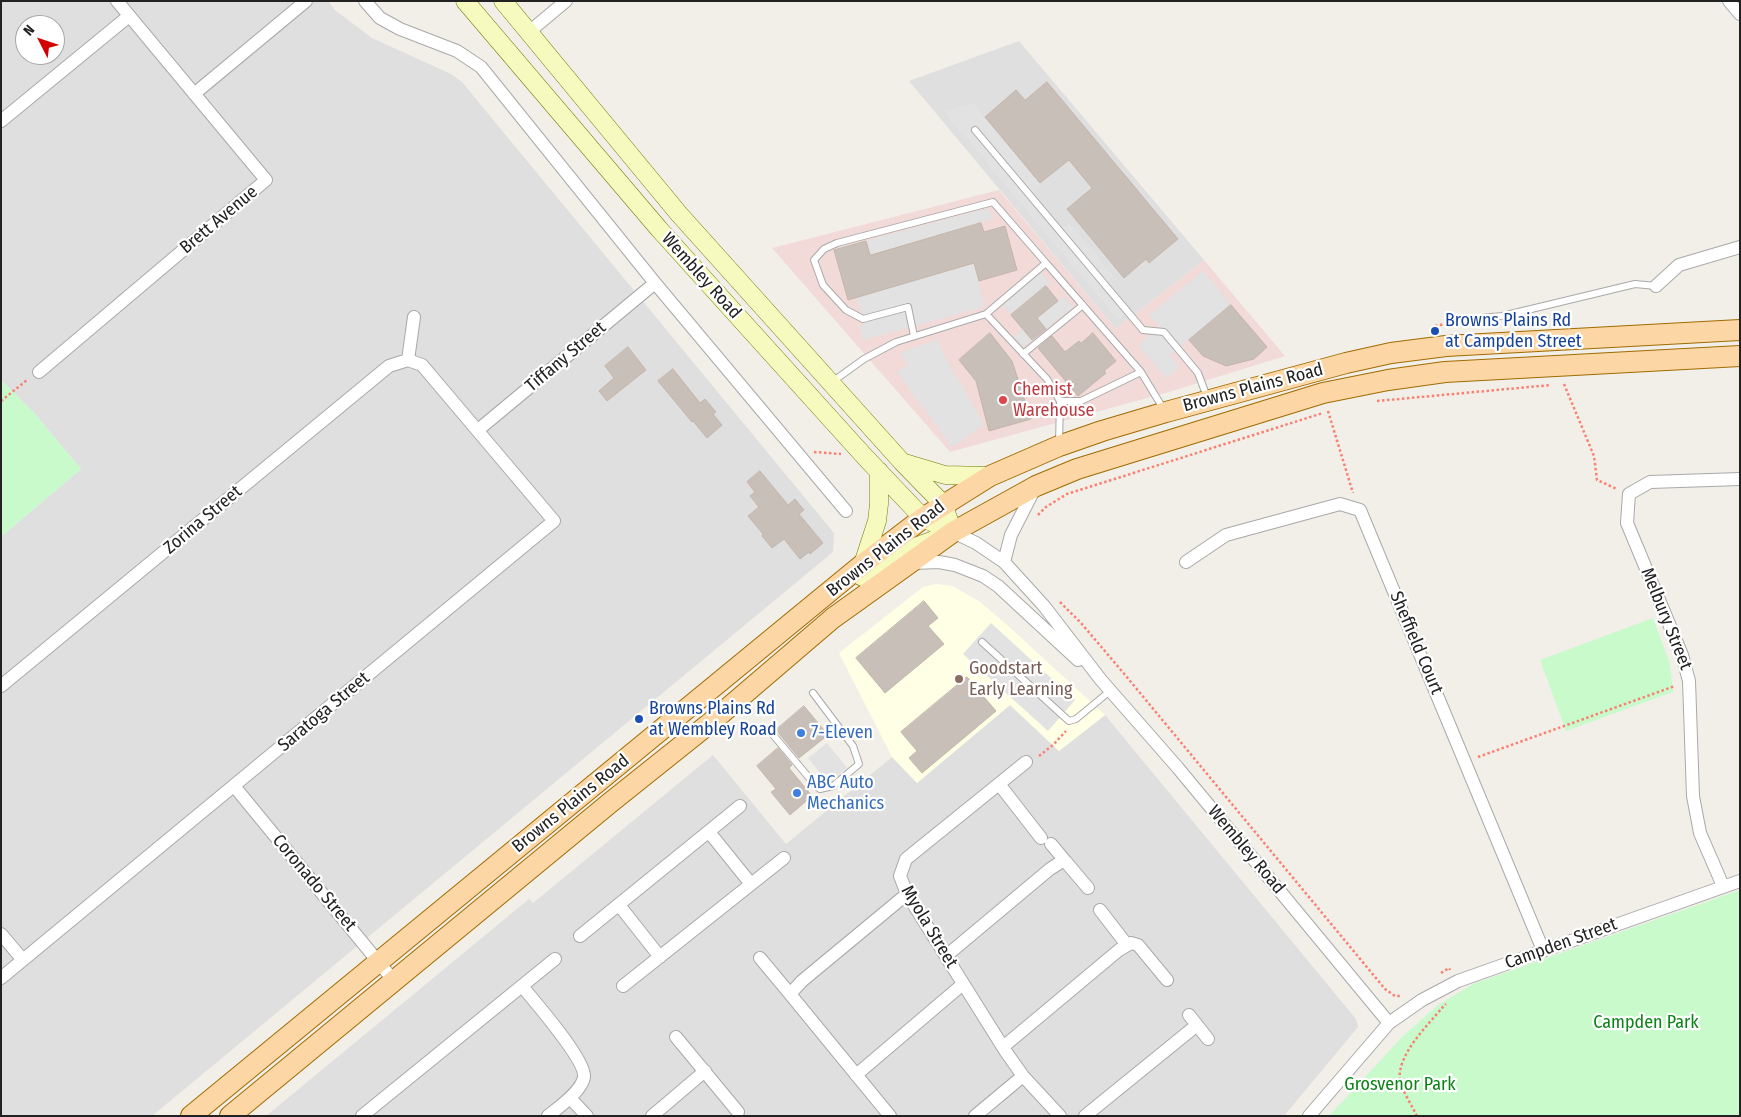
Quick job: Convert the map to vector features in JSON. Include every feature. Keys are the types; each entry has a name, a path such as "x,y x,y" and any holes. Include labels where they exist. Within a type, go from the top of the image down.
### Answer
{"main road":[{"name":"Wembley Road","path":"465,1 659,229 865,457 923,518 953,532"},
{"name":"Wembley Road","path":"503,1 679,214 902,462 943,504 953,532"},
{"name":"Browns Plains Road","path":"191,1116 863,564 943,504 990,476 1059,446 1102,431 1346,363 1390,353 1446,346 1740,330"},
{"name":"Browns Plains Road","path":"230,1116 611,802 715,719 833,618 953,532 1036,486 1077,469 1313,396 1388,380 1445,372 1740,356"},
{"path":"902,462 945,475 990,476"},
{"path":"863,564 877,521 879,471"},
{"path":"818,602 841,593 877,565 894,555 953,532"}],"street":[{"name":"Brett Avenue","path":"40,372 266,180 117,1"},
{"path":"194,94 306,1"},
{"path":"365,1 380,18 400,29 457,51 481,67 655,283 846,511"},
{"path":"529,32 566,1"},
{"path":"1729,1 1740,14"},
{"path":"1,120 129,16"},
{"path":"1656,286 1679,265 1740,247"},
{"name":"Tiffany Street","path":"478,430 655,283"},
{"path":"414,317 408,360 422,365 478,430"},
{"name":"Zorina Street","path":"1,686 389,366 408,360"},
{"name":"Saratoga Street","path":"1,978 554,521 478,430"},
{"path":"1628,494 1650,482 1740,478"},
{"path":"1004,562 1011,535 1036,486"},
{"name":"Melbury Street","path":"1628,494 1627,523 1682,655 1689,681 1693,796 1700,833 1723,886"},
{"path":"1186,562 1226,535 1340,504 1360,510"},
{"name":"Sheffield Court","path":"1360,510 1543,950"},
{"name":"Wembley Road","path":"953,532 976,543 1004,562 1044,606 1110,691 1178,768 1389,1023"},
{"name":"Wembley Road","path":"910,563 939,562 952,564 967,568 982,576 998,586 1038,625 1101,680"},
{"name":"Myola Street","path":"1026,762 906,859 900,876 907,894 1003,1047 1023,1076 1060,1116"},
{"path":"999,784 1088,888"},
{"name":"Coronado Street","path":"234,786 394,981"},
{"path":"580,936 740,806"},
{"path":"708,832 751,884"},
{"path":"623,986 784,858"},
{"path":"946,956 1050,869 1061,862 1066,862"},
{"name":"Campden Street","path":"1309,1116 1389,1023 1422,1000 1458,981 1740,880"},
{"path":"790,994 802,981 907,894"},
{"path":"619,905 660,957"},
{"path":"1100,910 1127,945"},
{"path":"1,934 23,960"},
{"path":"1003,1047 1119,950 1131,943 1138,945 1168,980"},
{"path":"364,1115 555,958"},
{"path":"760,958 890,1116"},
{"path":"856,1075 963,984"},
{"path":"522,986 583,1066 584,1078 570,1098 548,1116"},
{"path":"1086,1116 1193,1020 1208,1039"},
{"path":"676,1037 738,1112"},
{"path":"652,1116 704,1071"},
{"path":"975,1116 1023,1076"},
{"path":"570,1098 587,1116"}],"lane":[{"path":"975,130 1143,330 1164,332 1198,373 1208,401"},
{"path":"914,336 908,307 863,319 846,310 823,284 814,260 824,249 837,243 992,202 1141,372 1166,412"},
{"path":"831,382 883,348 914,336 986,314 1046,263"},
{"path":"1471,319 1502,316 1635,284 1656,286"},
{"path":"1023,354 1083,305"},
{"path":"986,314 1047,379 1060,401 1059,446"},
{"path":"1060,401 1081,400 1141,372"},
{"path":"982,642 1069,721 1076,719 1110,691"},
{"path":"769,730 816,786 820,789 833,786 859,764 853,746 813,693"}],"path":[{"path":"1435,326 1471,319"},
{"path":"1,401 40,372"},
{"path":"1374,402 1564,384 1594,456 1597,480 1628,494"},
{"path":"1034,519 1046,507 1068,494 1328,411 1350,484 1360,510"},
{"path":"794,450 865,457"},
{"path":"1056,598 1081,623 1126,676 1386,990 1395,996 1407,994"},
{"path":"1465,762 1689,681"},
{"path":"1026,762 1035,759 1053,745 1076,719"},
{"path":"1441,973 1449,968 1458,981"},
{"path":"1417,1116 1400,1081 1402,1061 1411,1047 1448,1003"}],"shaded area":[{"path":"1,1 328,1 335,10 372,38 451,74 462,82 834,533 833,552 152,1116 1,1116 1,533 3,535 81,469 34,413 1,380"},
{"path":"1019,41 1204,260 1116,329 909,81"},
{"path":"973,103 1042,186 1027,199 1056,234 1069,223 1114,276 1101,288 1124,315 1118,320 944,112"},
{"path":"999,190 1116,329 1204,260 1285,356 1169,392 950,452 772,248"},
{"path":"988,208 993,218 981,223 870,255 866,241"},
{"path":"974,263 984,307 863,340 859,327 866,324 856,297"},
{"path":"1203,271 1231,305 1170,355 1179,367 1167,378 1138,345 1160,327 1149,315"},
{"path":"1041,272 1050,283 1011,315 1002,305"},
{"path":"1064,297 1073,307 1023,347 1014,336"},
{"path":"938,339 942,352 984,425 952,447 897,372 908,365 900,353"},
{"name":"Goodstart Early Learning","path":"936,584 952,586 979,601 1105,715 1059,751 1010,705 917,783 892,757 839,653 923,587"},
{"path":"991,623 1075,700 1048,731 963,654"},
{"path":"1010,705 1059,751 1105,715 1356,1019 1358,1027 1284,1116 266,1116 529,899 533,903 713,755 786,844 892,757 917,783"},
{"path":"827,743 847,768 828,783 808,758"}],"green space":[{"path":"1,380 34,413 81,469 3,535 1,533"},
{"path":"1653,618 1670,664 1673,692 1566,731 1540,660"},
{"name":"Campden Park","path":"1740,890 1740,1116 1329,1116 1402,1037 1438,1005 1473,984"}],"building":[{"path":"1047,82 1178,239 1149,263 1146,259 1124,278 1067,209 1092,188 1069,160 1040,183 985,117 1016,90 1025,100"},
{"path":"981,223 984,232 1005,226 1017,270 979,281 974,263 848,300 834,250 866,241 870,255"},
{"path":"1046,286 1058,301 1037,318 1046,329 1032,340 1011,315"},
{"path":"1231,305 1267,347 1254,359 1226,366 1203,356 1189,340"},
{"name":"Chemist Warehouse","path":"990,333 1012,361 1031,419 989,431 976,381 959,360"},
{"path":"1093,333 1116,361 1104,371 1106,373 1078,396 1038,348 1052,336 1065,352 1079,341 1081,343"},
{"path":"628,347 646,370 607,401 599,391 614,378 605,366"},
{"path":"673,369 700,403 705,399 716,412 713,414 722,425 707,438 658,381"},
{"path":"760,471 788,505 795,499 804,510 799,514 823,543 810,554 809,552 800,559 784,539 772,548 748,516 759,507 750,496 755,492 747,482"},
{"path":"924,601 938,618 928,626 944,644 885,693 856,658"},
{"path":"967,677 996,711 922,773 909,758 917,751 901,732"},
{"name":"7-Eleven","path":"804,706 828,735 799,758 776,730"},
{"path":"778,748 792,765 789,768 812,796 790,815 771,792 776,789 757,766"}],"place":[{"name":"Browns Plains Rd at Campden Street","path":"1435,331"},
{"name":"Chemist Warehouse","path":"1003,400"},
{"name":"Goodstart Early Learning","path":"959,679"},
{"name":"Browns Plains Rd at Wembley Road","path":"639,719"},
{"name":"7-Eleven","path":"801,733"},
{"name":"ABC Auto Mechanics","path":"797,793"}],"park label":[{"name":"Grosvenor Park","path":"1400,1085"}]}
